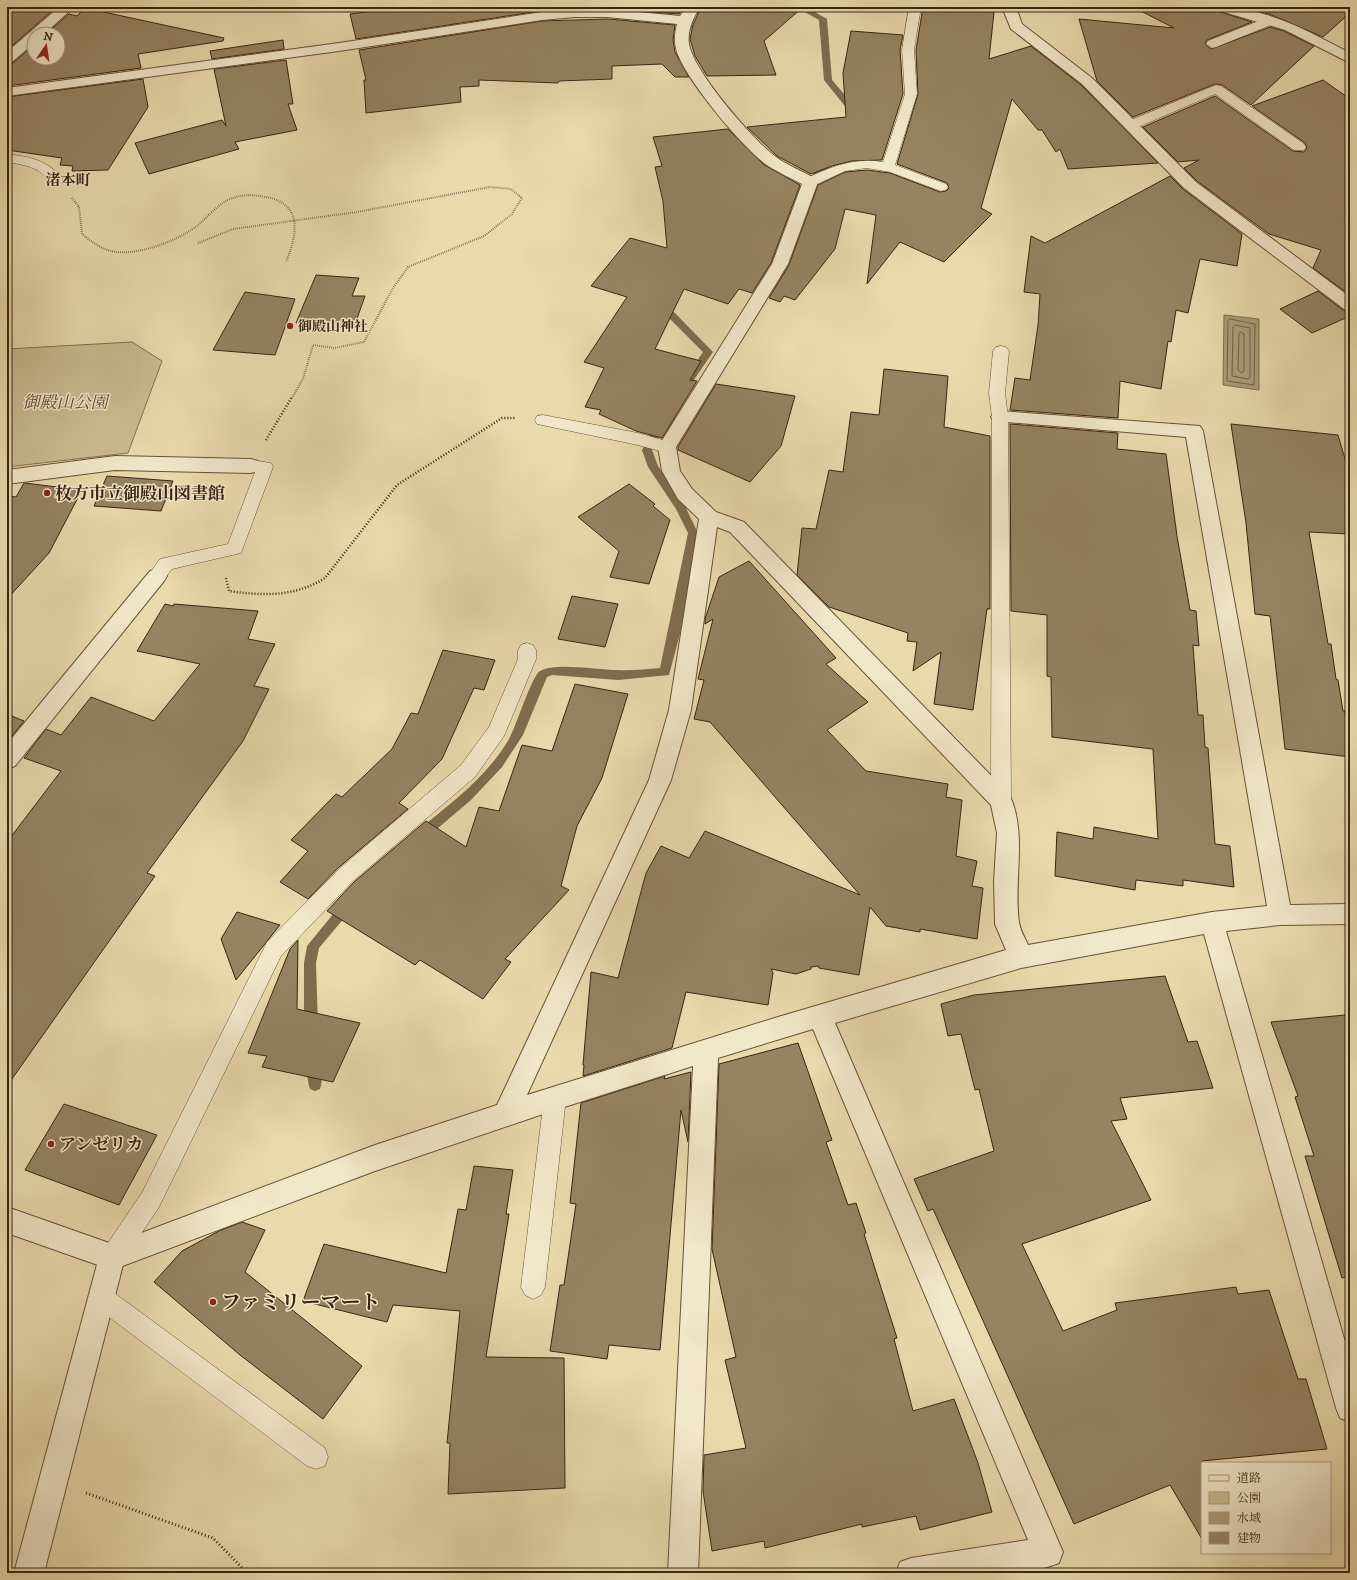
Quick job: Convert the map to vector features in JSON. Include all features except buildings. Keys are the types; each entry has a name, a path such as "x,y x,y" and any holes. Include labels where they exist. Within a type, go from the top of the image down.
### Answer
{"street":[{"path":"45,26 67,7"},
{"path":"693,7 684,22 682,46 695,71 733,123 770,160 810,182 780,264 667,447 671,471 685,494 709,518 738,527 834,629 1001,801 1008,833 1005,881 1007,924 1020,957"},
{"path":"1009,7 1016,26 1087,81 1190,184 1350,305"},
{"path":"1222,7 1290,27 1350,59"},
{"path":"7,92 331,48 549,15 607,13 684,22"},
{"path":"7,59 26,43"},
{"path":"1000,417 1194,431 1280,915"},
{"path":"7,477 115,463 251,466"},
{"path":"505,1115 660,780 680,710 709,518"},
{"path":"7,760 157,576"},
{"path":"7,1220 112,1257 375,1158 555,1098 820,1016 1020,957 1212,922 1280,915 1350,914"},
{"path":"1212,922 1350,1408"},
{"path":"820,1016 1048,1552 911,1573"},
{"path":"683,1573 706,1051"},
{"path":"29,1573 112,1257"}],"lane":[{"path":"888,166 910,94 908,50 915,7"},
{"path":"1212,44 1269,21"},
{"path":"1131,125 1216,89 1299,147"},
{"path":"7,158 39,164 52,172 56,180"},
{"path":"810,182 842,168 854,166 888,166 941,188"},
{"path":"1001,351 997,392 1000,417 1001,801"},
{"path":"542,420 638,439 667,447"},
{"path":"157,576 166,564 235,549 265,466 251,466"},
{"path":"112,1257 151,1199 274,949 346,875 468,771 496,732 528,659 527,650"},
{"path":"533,1287 555,1098"},
{"path":"101,1297 316,1457"}],"path":[{"path":"56,180 79,207 82,234 102,249 122,252 149,249 195,228 230,198 242,195 271,197 283,203 290,210 295,219 290,250 286,262"},
{"path":"198,244 233,229 295,219 357,212 490,187 511,189 522,198 512,214 484,236 408,267 393,288 364,342 334,348 312,345 303,379 251,466"},
{"path":"229,591 253,594 289,594 314,586 325,578 397,485 502,418 542,420"},
{"path":"52,1481 214,1538 247,1573"}],"green space":[{"name":"御殿山公園","path":"132,342 162,361 128,453 7,467 7,349"}],"water":[{"path":"1224,315 1259,319 1259,390 1223,385"}],"waterway":[{"path":"800,7 823,19 827,53 828,80 847,103 857,110"},
{"path":"816,175 834,159"},
{"path":"666,303 666,310 708,352 686,385"},
{"path":"421,835 478,786 498,764 517,735 539,679 543,674 552,671 618,675 665,672 674,634 693,533 680,507 653,467 647,450 661,422"},
{"path":"311,1027 310,963 313,946 347,906"},
{"path":"314,1063 315,1084"}],"place":[{"name":"御殿山神社","path":"290,326"},
{"name":"枚方市立御殿山図書館","path":"47,493"},
{"name":"アンゼリカ","path":"51,1144"},
{"name":"ファミリーマート","path":"213,1302"}],"district":[{"name":"渚本町","path":"68,180"}]}
